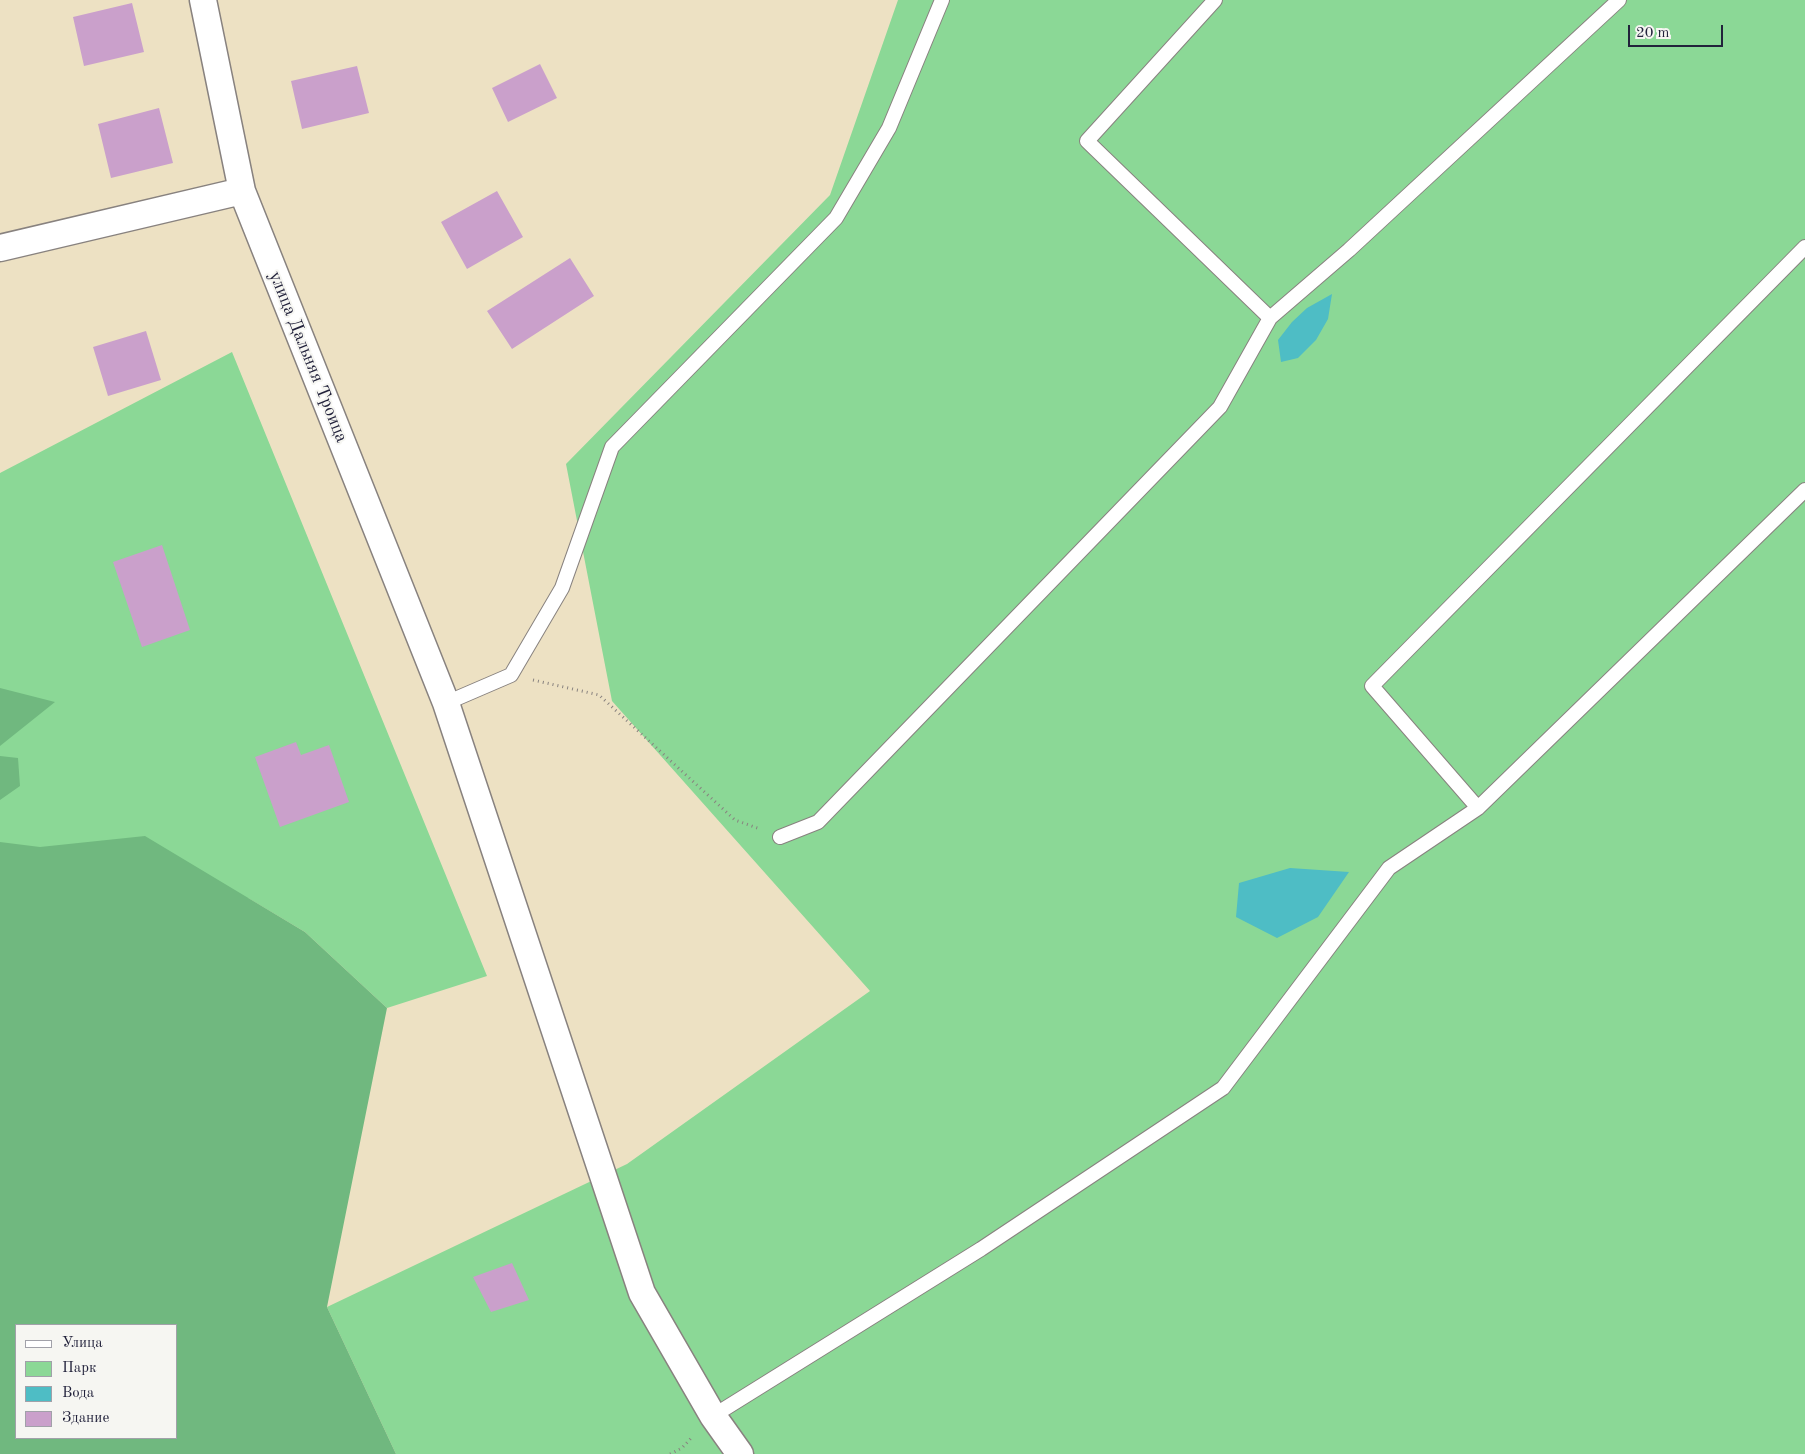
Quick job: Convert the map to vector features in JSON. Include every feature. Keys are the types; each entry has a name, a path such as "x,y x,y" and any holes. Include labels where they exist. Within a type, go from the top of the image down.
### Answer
{"street":[{"name":"улица Дальняя Троица","path":"203,0 242,191 446,703 642,1293 713,1416 740,1454"},
{"path":"0,248 242,191"}],"lane":[{"path":"446,703 511,675 562,588 612,447 836,218 889,128 942,0"},
{"path":"1214,0 1087,141 1270,318"},
{"path":"780,837 818,822 1220,407 1270,318 1349,250 1619,0"},
{"path":"1478,808 1372,686 1805,248"},
{"path":"713,1416 980,1249 1223,1088 1389,868 1478,808 1805,490"}],"path":[{"path":"511,675 599,694 736,820 780,837"}],"green space":[{"path":"898,0 1805,0 1805,1454 396,1454 327,1307 627,1164 870,991 612,701 566,464 830,195"},
{"path":"232,352 487,976 387,1008 305,932 248,898 0,921 0,473"},
{"path":"0,688 55,702 0,746"},
{"path":"0,756 18,758 20,786 0,800"},
{"path":"145,836 305,932 387,1008 327,1307 396,1454 0,1454 0,842 40,847"}],"water":[{"path":"1332,294 1328,319 1316,340 1298,358 1281,362 1278,340 1292,322 1307,308"},
{"path":"1290,868 1349,872 1318,917 1277,938 1236,917 1239,883"}],"building":[{"path":"132,3 144,52 84,66 73,17"},
{"path":"540,64 557,98 508,122 492,88"},
{"path":"357,66 369,113 302,129 291,81"},
{"path":"159,108 173,163 111,178 98,124"},
{"path":"497,191 523,237 467,269 441,222"},
{"path":"570,258 594,296 512,349 487,311"},
{"path":"146,331 161,380 108,396 93,347"},
{"path":"162,545 190,630 142,647 113,562"},
{"path":"296,742 301,755 329,745 349,802 280,827 255,757"},
{"path":"512,1263 529,1300 491,1312 473,1277"}]}
